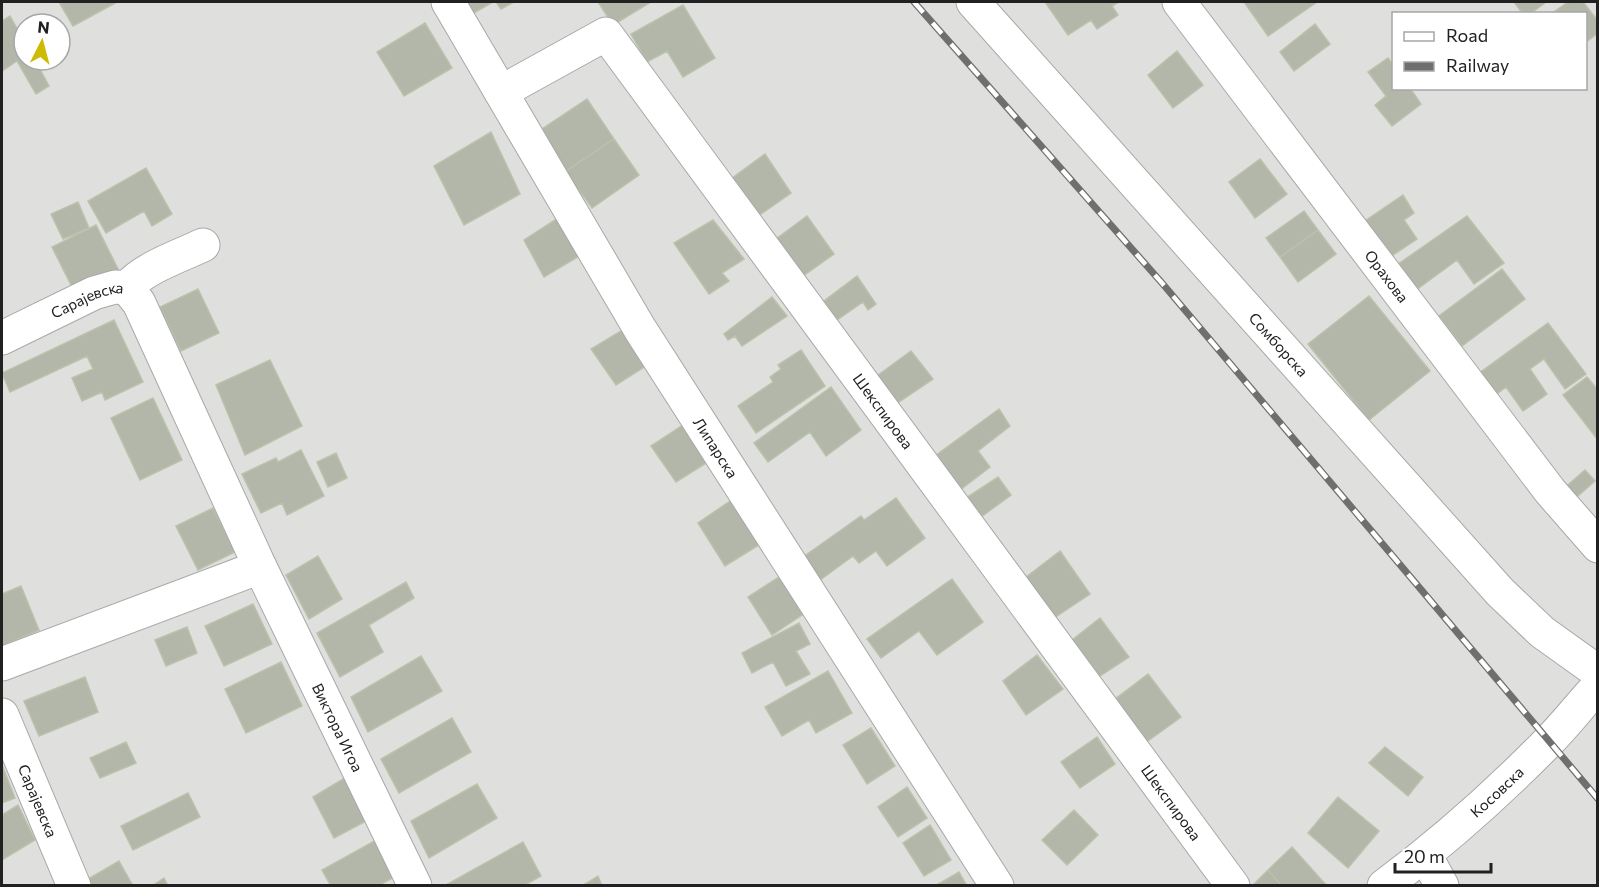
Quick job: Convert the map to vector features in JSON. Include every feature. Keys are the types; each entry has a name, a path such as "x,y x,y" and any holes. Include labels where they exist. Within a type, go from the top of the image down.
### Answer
{"street":[{"name":"Липарска","path":"448,2 640,329 997,885"},
{"name":"Сомборска","path":"973,2 1500,592 1542,632 1598,672"},
{"name":"Орахова","path":"1179,2 1550,491 1598,546"},
{"name":"Шекспирова","path":"501,93 606,34 1233,885"},
{"name":"Сарајевска","path":"2,338 94,293 115,286 127,288 143,274 203,245"},
{"name":"Виктора Игоа","path":"127,288 139,303 260,567 416,885"},
{"path":"2,664 260,567"},
{"name":"Косовска","path":"1383,885 1425,855 1550,740 1598,686"},
{"name":"Сарајевска","path":"2,715 74,885"},
{"path":"1425,855 1442,885"}],"shaded area":[{"path":"2,2 1597,2 1597,885 2,885"}],"building":[{"path":"59,2 117,2 73,26 72,12 65,12"},
{"path":"464,2 493,2 472,14"},
{"path":"496,2 514,2 501,9"},
{"path":"598,2 651,2 613,25"},
{"path":"1045,2 1119,2 1112,6 1118,15 1097,29 1091,20 1068,35"},
{"path":"1244,2 1317,2 1268,36"},
{"path":"1514,2 1546,2 1533,12 1522,12"},
{"path":"1568,2 1583,2 1598,21 1598,33 1587,41 1587,12 1554,12"},
{"path":"683,5 715,58 683,77 667,51 647,62 631,34"},
{"path":"10,16 12,20 12,64 2,71 2,21"},
{"path":"425,23 452,68 404,96 377,52"},
{"path":"1315,24 1330,44 1294,71 1280,52"},
{"path":"1177,51 1203,85 1173,108 1148,75"},
{"path":"1388,58 1392,63 1392,90 1411,90 1421,104 1392,126 1375,105 1386,96 1368,72"},
{"path":"23,72 41,72 49,86 36,94"},
{"path":"587,99 614,139 566,171 539,131"},
{"path":"491,132 520,194 464,225 434,166"},
{"path":"614,139 639,175 592,208 579,190 570,196 566,171"},
{"path":"765,154 791,193 758,216 731,179"},
{"path":"1260,159 1287,194 1255,218 1229,182"},
{"path":"146,168 172,214 152,226 144,211 106,233 88,201"},
{"path":"1403,195 1414,213 1404,220 1417,239 1387,259 1362,223"},
{"path":"78,202 89,228 63,239 51,214"},
{"path":"1304,211 1318,230 1280,257 1266,238"},
{"path":"807,216 834,254 803,276 776,239"},
{"path":"1467,216 1504,263 1474,284 1457,260 1412,293 1394,267"},
{"path":"558,218 581,255 544,277 524,240"},
{"path":"713,220 744,259 722,273 729,281 709,294 674,243"},
{"path":"96,225 119,271 75,293 52,247"},
{"path":"1318,230 1336,254 1298,282 1280,257"},
{"path":"1502,269 1525,299 1462,346 1439,316"},
{"path":"857,276 876,304 868,310 863,302 834,322 820,304"},
{"path":"198,289 219,333 181,351 160,307"},
{"path":"1369,296 1430,371 1369,420 1308,344"},
{"path":"772,297 787,316 742,346 735,336 728,340 724,334"},
{"path":"114,320 143,382 105,400 102,392 82,401 72,378 93,369 87,356 10,392 2,373"},
{"path":"1548,323 1586,374 1565,389 1544,359 1530,369 1547,394 1523,411 1506,387 1494,396 1478,374"},
{"path":"626,328 649,364 616,385 591,349"},
{"path":"801,350 825,386 756,433 738,406 773,382 770,377 781,369 778,365"},
{"path":"911,351 933,379 896,404 877,376"},
{"path":"270,360 302,426 245,455 216,385"},
{"path":"1587,377 1598,390 1598,440 1563,395"},
{"path":"831,387 861,430 826,456 810,432 768,462 754,443"},
{"path":"153,398 182,460 140,480 111,418"},
{"path":"999,409 1010,426 978,451 990,467 960,490 935,456"},
{"path":"686,423 711,460 676,482 651,446"},
{"path":"301,450 324,496 287,515 282,503 261,513 242,474 276,458 278,462"},
{"path":"336,453 347,478 328,487 317,462"},
{"path":"1585,470 1595,481 1571,502 1561,491"},
{"path":"998,477 1011,495 981,517 966,498"},
{"path":"896,498 925,538 887,566 876,551 859,563 853,556 816,583 799,560 861,516 864,520"},
{"path":"733,499 762,543 725,566 698,523"},
{"path":"213,508 235,552 198,570 176,526"},
{"path":"1060,551 1090,594 1054,618 1025,578"},
{"path":"318,556 342,599 309,619 286,575"},
{"path":"782,575 805,613 772,635 748,597"},
{"path":"952,579 983,622 937,655 919,631 881,658 867,639"},
{"path":"406,582 414,598 369,625 383,652 340,677 317,633"},
{"path":"21,586 39,630 2,646 2,594"},
{"path":"253,604 272,644 224,666 205,626"},
{"path":"1100,618 1129,657 1097,678 1071,641"},
{"path":"799,623 810,644 796,651 810,674 786,686 773,662 752,673 742,653"},
{"path":"187,627 197,653 166,666 155,640"},
{"path":"1037,655 1063,689 1026,715 1003,681"},
{"path":"421,656 442,691 368,732 351,697"},
{"path":"281,662 302,706 246,733 225,689"},
{"path":"828,671 852,713 816,733 809,720 782,736 765,707"},
{"path":"1148,674 1181,717 1145,743 1114,700"},
{"path":"85,677 98,712 39,736 24,701"},
{"path":"452,718 471,752 399,793 381,759"},
{"path":"871,728 895,766 867,784 843,745"},
{"path":"1097,737 1115,764 1080,788 1061,762"},
{"path":"126,742 136,763 100,778 90,758"},
{"path":"1385,747 1423,777 1408,796 1369,763"},
{"path":"2,765 15,798 2,803"},
{"path":"348,776 370,819 334,838 313,797"},
{"path":"477,784 497,818 429,858 411,821"},
{"path":"907,787 927,818 898,837 878,807"},
{"path":"188,793 200,817 133,850 121,826"},
{"path":"1338,797 1379,831 1348,868 1308,833"},
{"path":"18,805 35,840 2,860 2,815"},
{"path":"1074,810 1098,835 1067,865 1042,840"},
{"path":"930,825 951,860 924,876 903,843"},
{"path":"378,839 396,876 378,886 331,886 322,870"},
{"path":"523,842 541,876 523,886 444,886"},
{"path":"1292,847 1327,886 1282,886 1268,870"},
{"path":"119,861 133,886 92,886 88,879"},
{"path":"1268,870 1282,886 1252,886"},
{"path":"959,872 967,886 935,886"},
{"path":"598,876 602,886 582,886"},
{"path":"164,878 168,886 152,886"}],"railway":[{"path":"914,2 1162,283 1598,799"}]}
